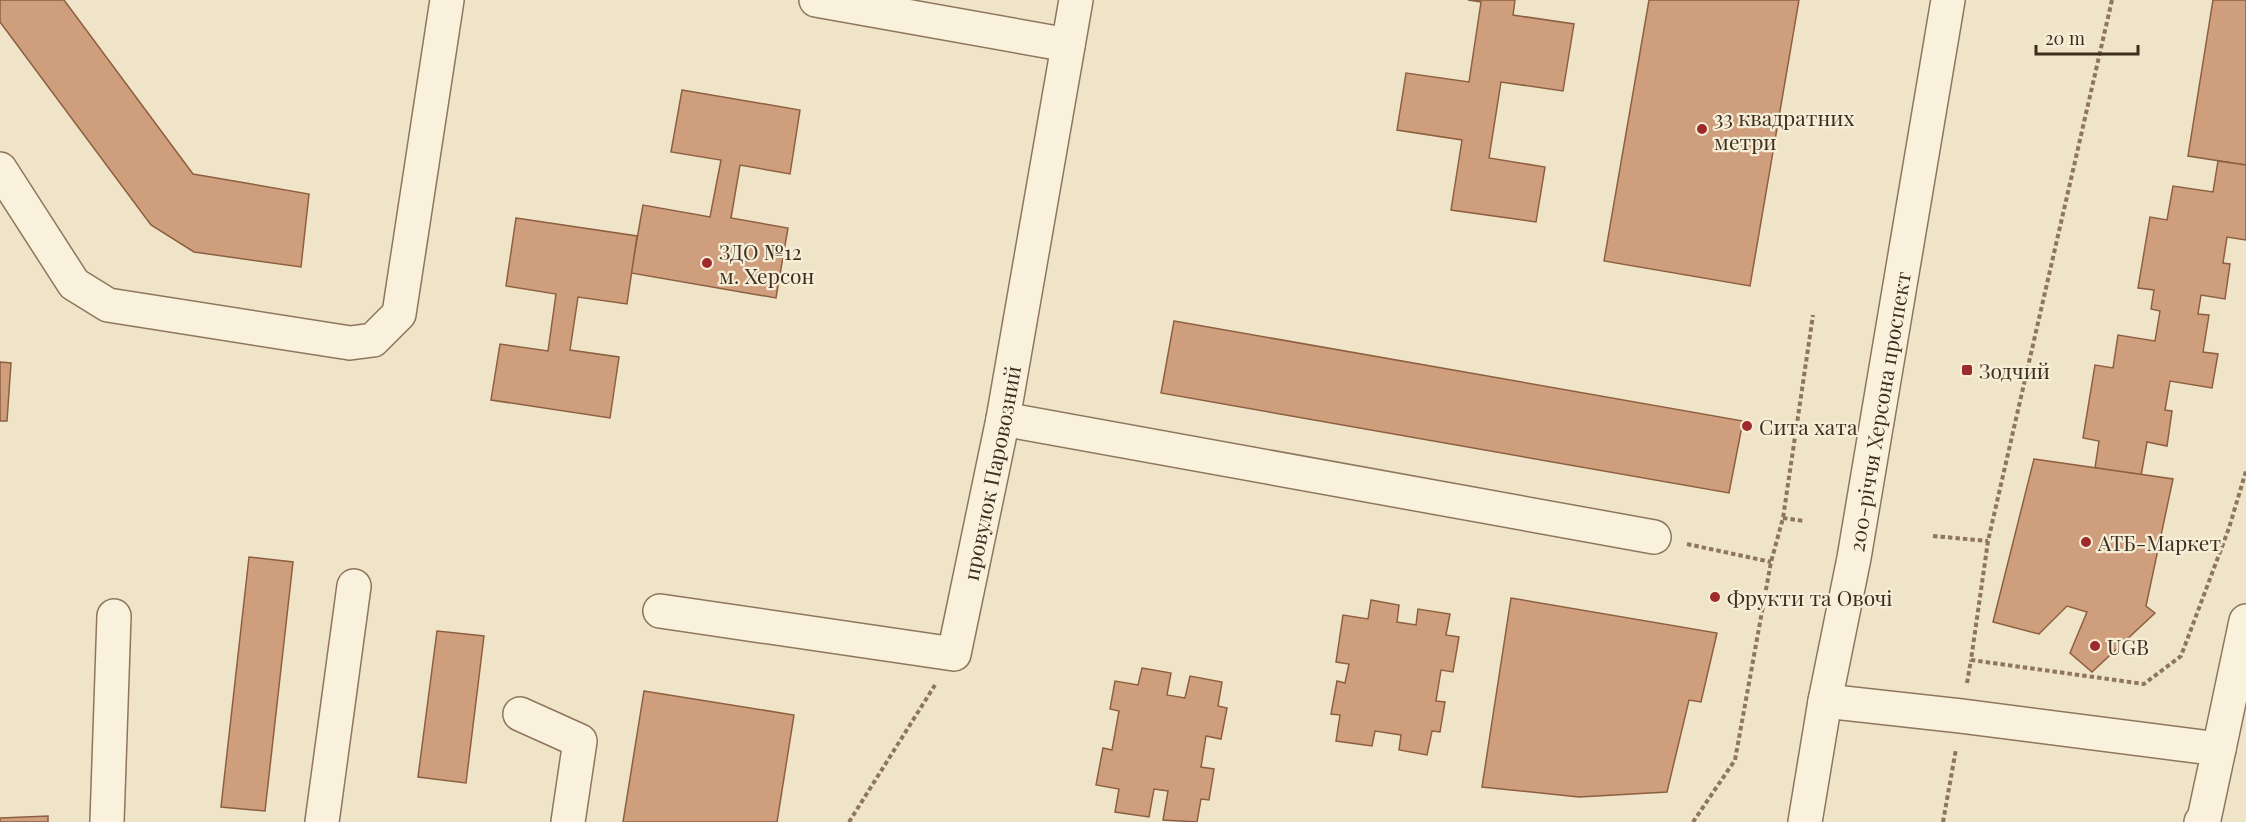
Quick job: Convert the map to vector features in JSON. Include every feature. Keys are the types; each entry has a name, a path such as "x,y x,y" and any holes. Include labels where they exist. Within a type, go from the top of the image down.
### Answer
{"street":[{"path":"0,169 74,284 108,305 350,343 373,340 399,314 447,0"},
{"path":"816,0 1068,45"},
{"name":"провулок Паровозний","path":"954,654 1004,419 1077,0"},
{"name":"200-річчя Херсона проспект","path":"1805,822 1854,558 1948,0"},
{"path":"1004,419 1654,537"},
{"path":"322,822 354,586"},
{"path":"660,610 954,654"},
{"path":"107,822 114,616"},
{"path":"2201,822 2205,819 2246,621"},
{"path":"1826,701 2219,749"},
{"path":"520,714 580,741 568,822"}],"path":[{"path":"2112,0 1988,541 1971,660 2144,684 2181,657 2229,528 2246,471"},
{"path":"1693,822 1735,760 1771,562 1783,518 1813,315"},
{"path":"1783,518 1804,521"},
{"path":"1933,536 1988,541"},
{"path":"1654,537 1771,562"},
{"path":"849,822 954,654"}],"building":[{"path":"0,0 64,0 193,174 309,194 301,267 194,252 151,225 0,22"},
{"path":"1468,0 1515,0 1513,15 1574,24 1563,91 1501,82 1489,158 1545,167 1536,222 1451,210 1462,140 1397,130 1406,73 1469,82 1481,2"},
{"name":"33 квадратних метри","path":"1649,0 1799,0 1750,286 1604,261"},
{"path":"2213,0 2246,0 2246,165 2188,156"},
{"path":"682,90 800,110 790,174 740,165 731,218 788,228 776,298 631,273 643,205 710,217 721,160 671,152"},
{"path":"2218,161 2246,165 2246,240 2227,237 2223,263 2230,264 2225,299 2201,295 2198,314 2209,315 2203,352 2218,354 2212,388 2170,381 2165,410 2172,411 2167,446 2147,442 2141,476 2095,468 2099,441 2083,438 2095,365 2113,368 2118,335 2155,341 2160,311 2151,309 2154,290 2138,288 2150,217 2167,220 2173,186 2213,192"},
{"path":"516,218 637,236 627,304 578,297 570,350 619,357 610,418 491,400 500,344 548,351 556,294 506,286"},
{"path":"1174,321 1743,421 1729,493 1161,393"},
{"path":"0,362 11,363 7,421 0,421"},
{"name":"АТБ-Маркет","path":"2034,459 2173,479 2146,606 2155,613 2092,672 2070,653 2087,612 2067,606 2039,634 1993,622"},
{"path":"249,557 293,562 265,811 221,807"},
{"path":"1511,598 1717,633 1701,702 1689,700 1667,792 1579,797 1482,787"},
{"path":"1371,600 1399,605 1397,622 1416,625 1418,609 1450,614 1446,635 1459,637 1453,672 1441,670 1436,701 1445,702 1440,732 1432,731 1427,755 1399,750 1401,735 1375,731 1372,746 1336,741 1340,715 1331,714 1337,681 1345,683 1349,664 1336,662 1343,615 1368,619"},
{"path":"437,631 484,636 466,783 418,777"},
{"path":"1142,668 1171,673 1167,695 1185,698 1190,676 1222,682 1218,706 1227,708 1221,739 1206,736 1201,767 1214,769 1209,800 1201,799 1197,822 1163,820 1168,791 1154,789 1149,817 1115,812 1119,789 1096,785 1103,748 1112,750 1119,711 1110,709 1115,681 1138,685"},
{"path":"644,691 794,715 777,822 623,822"},
{"path":"48,816 48,822 0,822 0,818"}],"place":[{"name":"33 квадратних метри","path":"1702,129"},
{"name":"ЗДО №12 м. Херсон","path":"707,263"},
{"name":"Зодчий","path":"1967,370"},
{"name":"Сита хата","path":"1747,426"},
{"name":"АТБ-Маркет","path":"2086,542"},
{"name":"Фрукти та Овочі","path":"1715,597"},
{"name":"UGB","path":"2095,646"}]}
